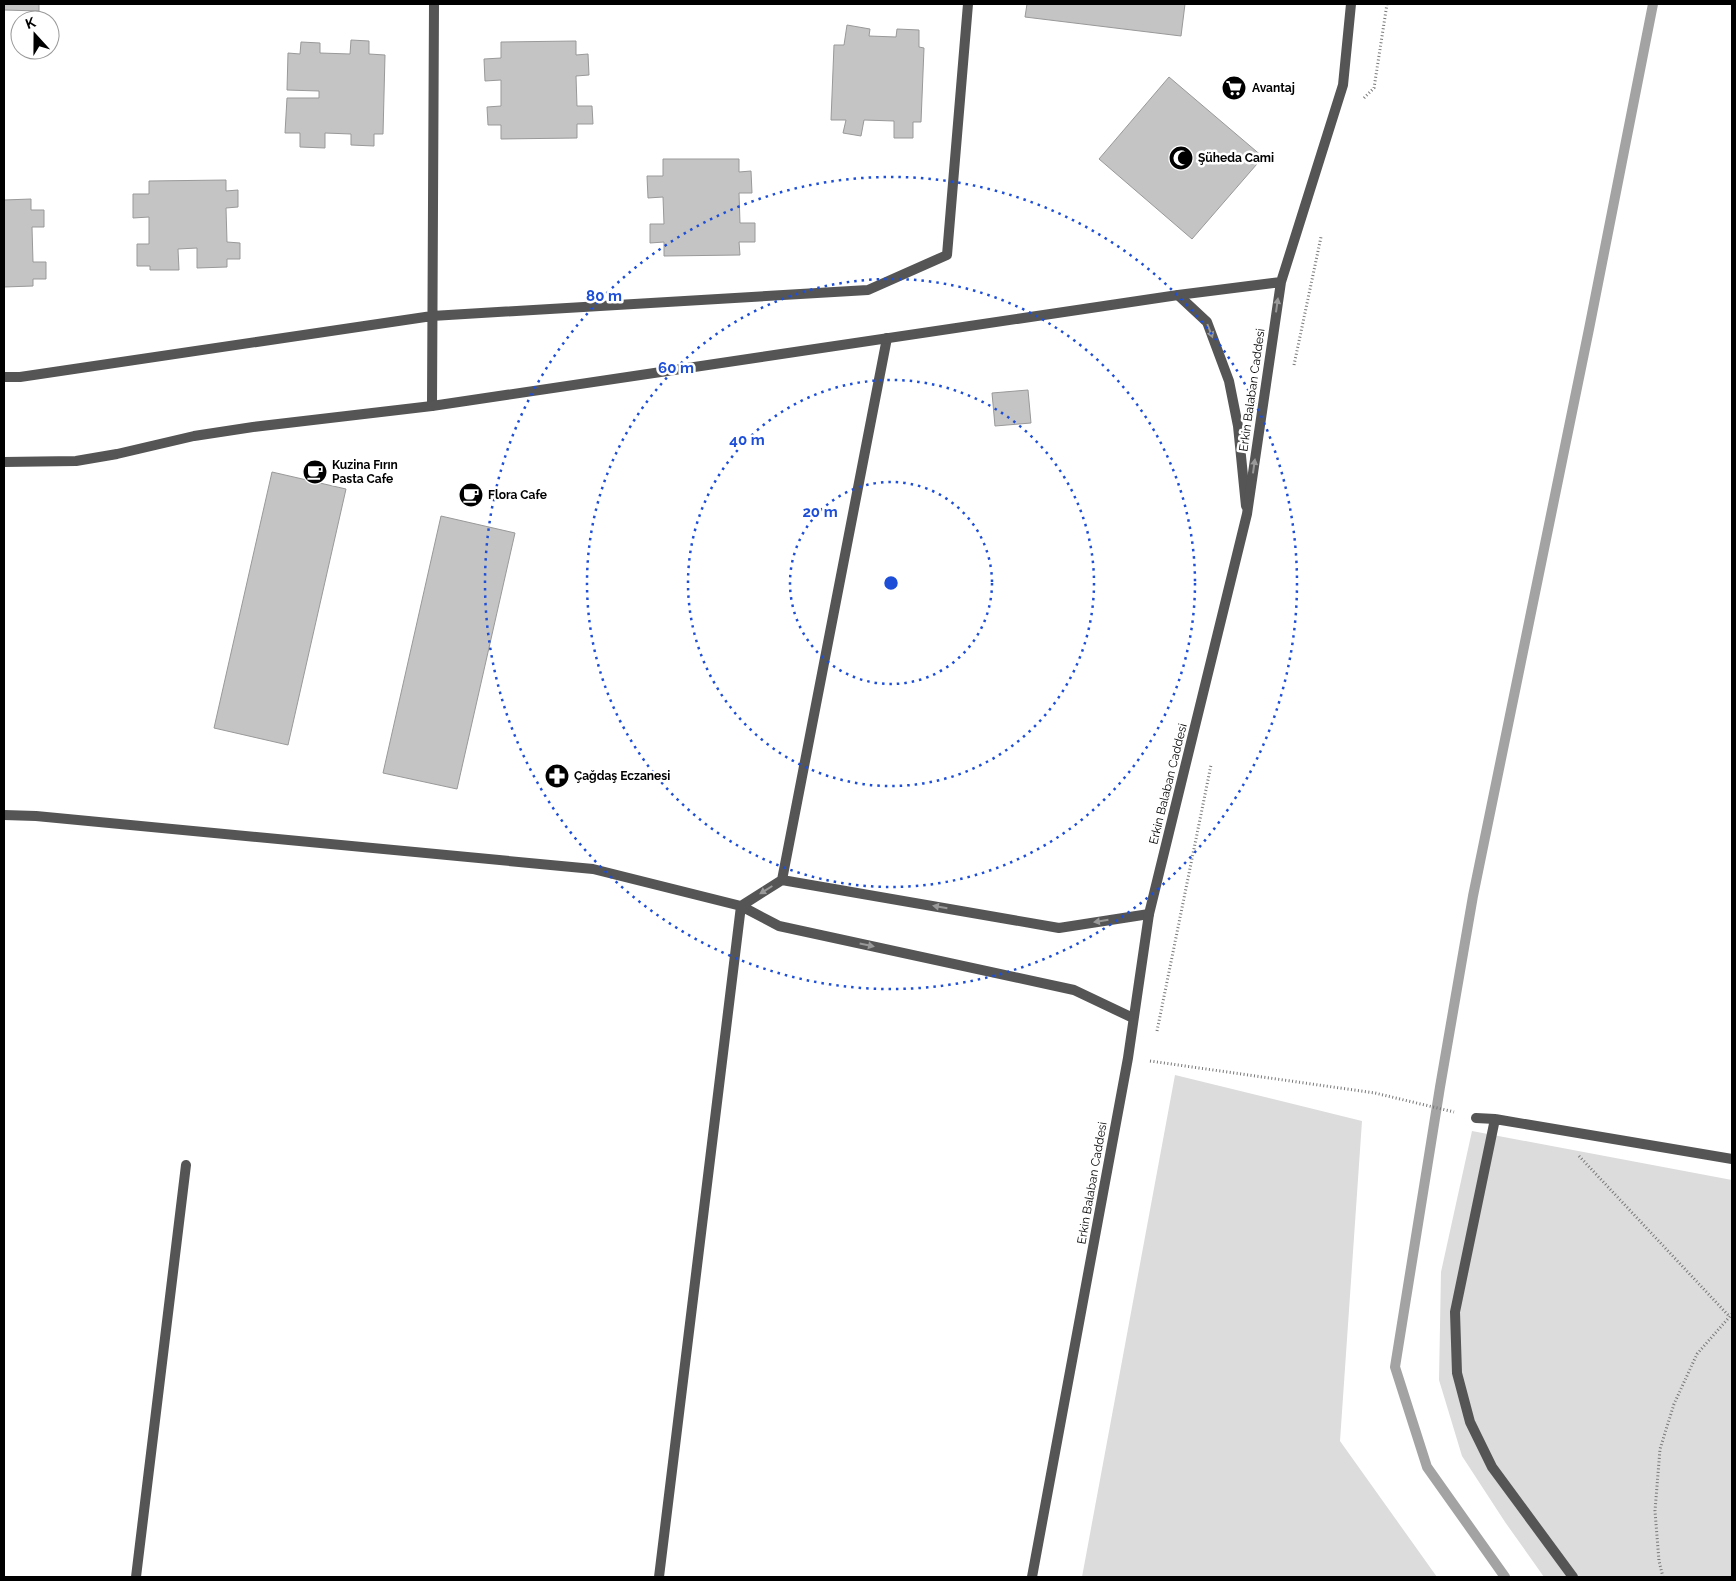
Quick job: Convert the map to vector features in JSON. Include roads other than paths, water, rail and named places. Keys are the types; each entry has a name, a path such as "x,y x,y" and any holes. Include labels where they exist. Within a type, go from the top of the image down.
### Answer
{"street":[{"path":"432,406 434,4"},
{"path":"4,377 30,376 432,316 868,290 947,255 968,4"},
{"name":"Erkin Balaban Caddesi","path":"1032,1577 1128,1058 1149,914 1247,514 1281,282 1343,85 1351,4"},
{"path":"4,462 76,460 117,454 194,436 253,427 432,406 1178,295 1281,282"},
{"path":"1178,295 1207,322 1229,381 1238,426 1247,514"},
{"path":"782,880 887,338"},
{"path":"4,815 46,816 593,868 741,906 779,926 1074,990 1133,1018"},
{"path":"741,906 782,880 1059,928 1149,914"},
{"path":"659,1577 741,906"},
{"path":"1476,1118 1553,1128 1732,1159"},
{"path":"1495,1119 1456,1312 1457,1373 1470,1422 1492,1467 1573,1577"},
{"path":"136,1577 186,1165"}],"waterway":[{"path":"1505,1577 1427,1467 1395,1367 1473,896 1589,329 1653,4"}],"place":[{"name":"Avantaj","path":"1234,88"},
{"name":"Şüheda Cami","path":"1181,158"},
{"name":"Kuzina Fırın Pasta Cafe","path":"315,472"},
{"name":"Flora Cafe","path":"471,495"},
{"name":"Çağdaş Eczanesi","path":"557,776"}]}
